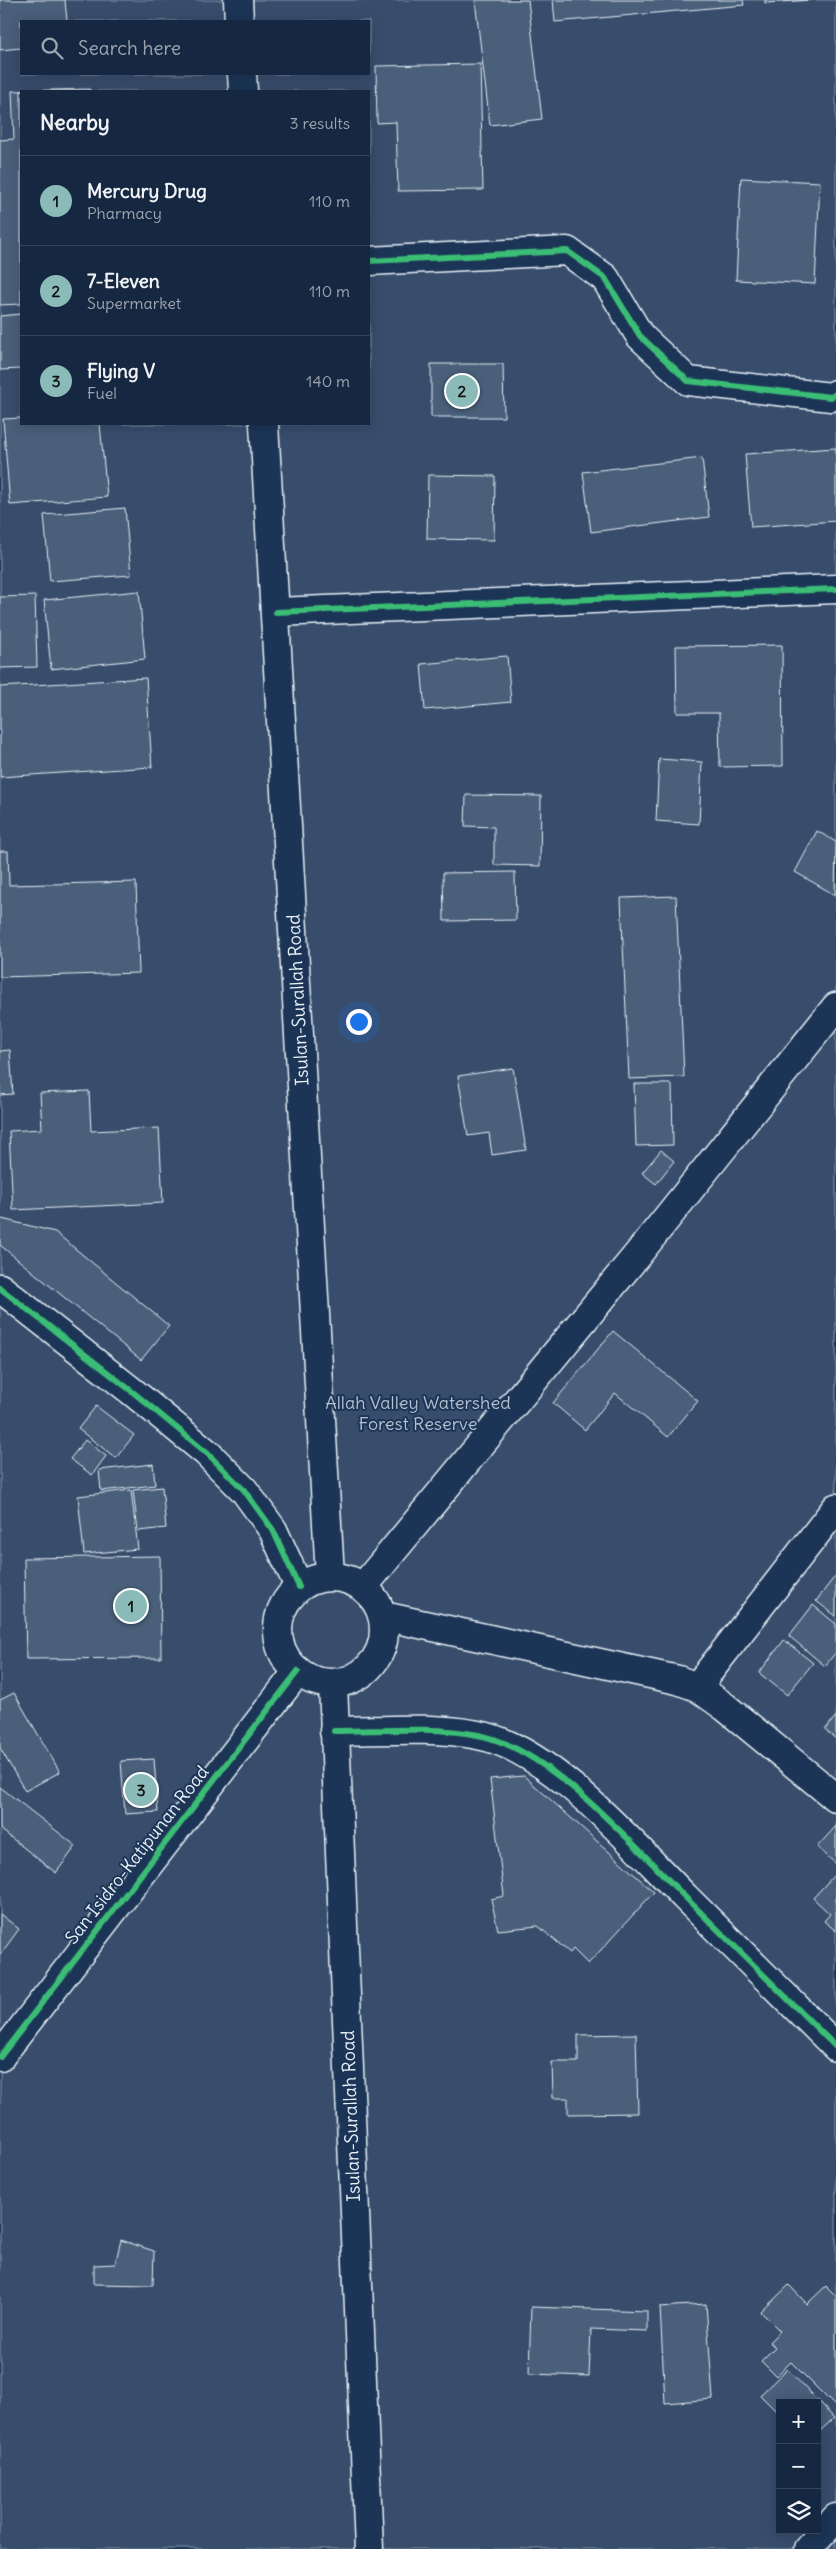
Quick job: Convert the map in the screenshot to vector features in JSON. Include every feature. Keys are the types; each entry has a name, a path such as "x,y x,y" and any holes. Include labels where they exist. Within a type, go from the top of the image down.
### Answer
{"main road":[{"path":"238,0 239,20"},
{"path":"242,75 243,90"},
{"path":"370,261 567,251 605,278 640,336 688,381 831,397 836,394"},
{"name":"Isulan-Surallah Road","path":"264,425 330,1576"},
{"path":"276,612 836,589"},
{"path":"363,1587 638,1254 836,1007"},
{"path":"0,1288 134,1392 207,1453 244,1490 273,1530 299,1587"},
{"path":"697,1687 836,1508"},
{"path":"330,1576 348,1578 363,1587 376,1600 383,1616 385,1630 378,1656 359,1676 333,1684 314,1680 298,1672 287,1660 280,1645 278,1629 280,1613 288,1599 299,1587 314,1579 330,1576"},
{"path":"383,1616 678,1680 697,1687 725,1707 836,1798"},
{"name":"San Isidro-Katipunan Road","path":"0,2057 298,1672"},
{"name":"Isulan-Surallah Road","path":"333,1684 369,2549"},
{"path":"334,1731 441,1731 479,1735 516,1748 546,1766 604,1815 836,2047"},
{"path":"808,2549 836,2518"}],"green space":[{"name":"Allah Valley Watershed Forest Reserve","path":"0,0 836,0 836,2549 0,2549"}],"building":[{"path":"0,0 65,0 67,20 20,20 20,48 0,50"},
{"path":"475,0 528,0 542,119 490,125"},
{"path":"553,0 743,0 744,5 555,22"},
{"path":"765,0 812,0 765,3"},
{"path":"480,64 483,190 398,191 396,122 377,123 376,66"},
{"path":"90,89 90,90 51,90"},
{"path":"12,91 20,91 20,304 0,305 0,140 14,139"},
{"path":"741,178 820,182 815,284 736,280"},
{"path":"20,314 20,369 0,370 0,316"},
{"path":"431,364 503,364 504,417 431,417"},
{"path":"20,418 20,425 100,425 107,497 10,505 3,419"},
{"path":"836,448 836,521 751,527 745,454"},
{"path":"702,458 709,517 591,532 583,472"},
{"path":"428,475 495,476 494,540 427,539"},
{"path":"125,508 131,575 50,581 44,515"},
{"path":"139,591 145,659 51,669 44,600"},
{"path":"35,596 37,667 0,668 0,597"},
{"path":"782,645 783,766 720,767 719,713 677,713 676,646"},
{"path":"507,656 511,702 425,710 421,664"},
{"path":"146,678 152,767 0,777 0,687"},
{"path":"659,759 702,762 699,824 656,821"},
{"path":"466,795 541,796 540,866 494,865 494,827 465,826"},
{"path":"817,831 836,842 835,895 795,872"},
{"path":"0,851 8,851 9,885 136,882 139,973 0,977"},
{"path":"515,872 516,920 444,921 443,873"},
{"path":"676,896 684,1077 629,1079 621,898"},
{"path":"10,1050 13,1094 0,1095 0,1051"},
{"path":"513,1068 526,1150 492,1155 489,1133 468,1136 458,1076"},
{"path":"634,1084 672,1084 673,1145 636,1146"},
{"path":"89,1091 91,1131 159,1128 163,1203 13,1210 9,1131 42,1129 40,1093"},
{"path":"661,1150 674,1161 656,1184 642,1173"},
{"path":"0,1220 55,1232 169,1326 141,1360 0,1245"},
{"path":"613,1331 698,1401 668,1437 615,1393 585,1430 553,1403"},
{"path":"96,1406 134,1435 116,1458 78,1429"},
{"path":"85,1440 106,1456 92,1475 70,1459"},
{"path":"153,1464 155,1485 101,1491 99,1470"},
{"path":"162,1487 166,1528 138,1531 133,1490"},
{"path":"131,1490 138,1549 84,1554 78,1496"},
{"path":"160,1556 161,1658 26,1659 24,1558"},
{"path":"836,1575 836,1616 816,1601"},
{"path":"813,1605 836,1624 836,1652 825,1666 789,1636"},
{"path":"784,1640 813,1663 787,1695 759,1673"},
{"path":"14,1693 60,1772 25,1791 0,1748 0,1700"},
{"path":"836,1716 836,1739 825,1730"},
{"path":"154,1759 158,1812 125,1814 121,1761"},
{"path":"524,1776 654,1892 588,1964 573,1949 570,1953 538,1926 498,1930 491,1899 504,1896 490,1779"},
{"path":"0,1787 76,1846 56,1873 0,1829"},
{"path":"836,1826 836,1864 817,1847"},
{"path":"836,1873 836,1931 824,1921 830,1914 813,1898"},
{"path":"0,1914 19,1929 0,1955"},
{"path":"636,2034 638,2113 568,2114 568,2098 553,2098 552,2062 578,2062 578,2035"},
{"path":"121,2240 154,2251 153,2285 94,2284 94,2265 115,2264"},
{"path":"789,2285 807,2304 826,2286 836,2296 836,2407 791,2362 776,2376 761,2361 775,2347 769,2342 780,2331 761,2312"},
{"path":"706,2304 713,2399 665,2403 660,2307"},
{"path":"531,2307 647,2311 647,2331 591,2329 589,2376 529,2374"},
{"path":"787,2369 816,2399 776,2399 776,2411 760,2395"},
{"path":"821,2404 834,2418 821,2430"}],"cycle path":[{"path":"370,261 567,251 605,278 640,336 688,381 831,397 836,394"},
{"path":"276,612 836,589"},
{"path":"0,1288 207,1453 244,1490 273,1530 299,1587"},
{"path":"0,2057 298,1671"},
{"path":"334,1731 424,1730 460,1732 478,1735 506,1744 534,1759 562,1779 617,1827 836,2047"}],"place":[{"name":"7-Eleven","path":"462,391"},
{"name":"Mercury Drug","path":"131,1606"},
{"name":"Flying V","path":"141,1790"}]}
